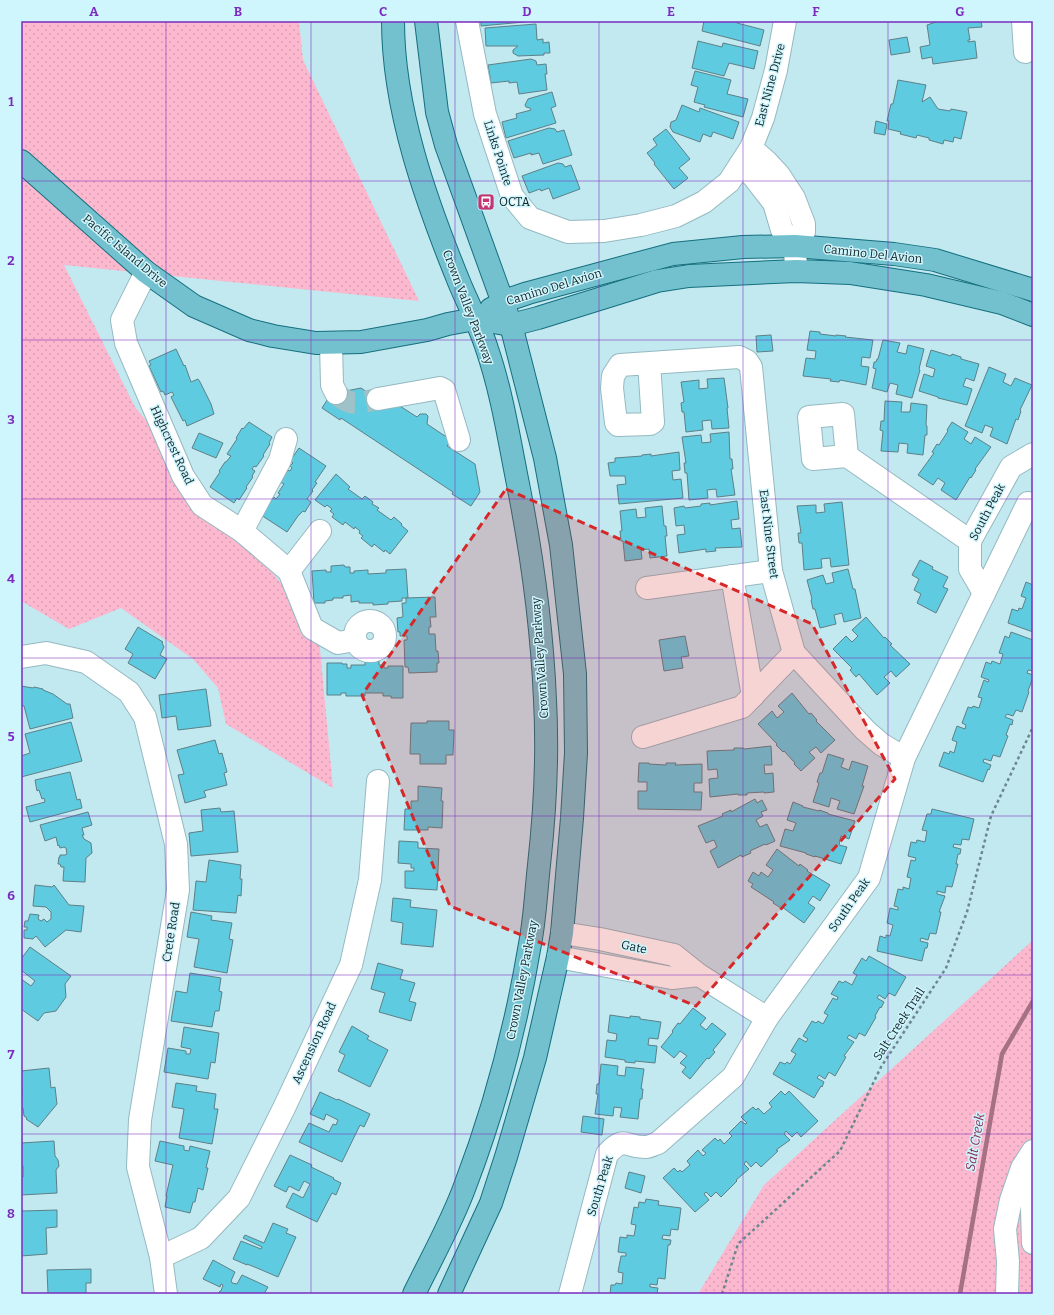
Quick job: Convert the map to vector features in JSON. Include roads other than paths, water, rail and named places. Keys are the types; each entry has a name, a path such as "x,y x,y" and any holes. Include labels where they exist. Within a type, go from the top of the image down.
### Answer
{"main road":[{"name":"Crown Valley Parkway","path":"393,21 393,39 401,98 418,169 438,230 487,348 505,417 525,520 539,617 546,704 545,801 531,941 510,1043 497,1093 464,1189 414,1294"},
{"path":"426,21 437,112 446,145 467,207 511,325 545,458 561,545 575,674 576,753 569,859 562,933 558,957 535,1058 506,1157 491,1203 449,1294"},
{"name":"Pacific Island Drive","path":"21,161 146,272 194,306 249,330 273,336 316,343 361,342 475,319"},
{"name":"Camino Del Avion","path":"475,319 503,302 528,293 571,281 673,254 743,247 795,246 894,254 935,260 1033,290"},
{"name":"Camino Del Avion","path":"475,319 511,325 657,281 689,276 796,271 850,274 926,285 1002,303 1033,315"}],"street":[{"name":"Links Pointe","path":"467,21 485,114 512,196 530,218 568,232 604,231 641,225 676,216 704,202 729,182 746,156"},
{"name":"East Nine Drive","path":"746,156 763,118 776,70 785,21"},
{"path":"1023,21 1025,52"},
{"path":"746,156 766,160 780,175 794,198 804,224 804,232 795,246 796,271"},
{"path":"746,156 753,176 774,203 782,230 795,246"},
{"path":"763,190 780,175"},
{"name":"Highcrest Road","path":"146,272 122,320 126,342 183,476 202,505 242,531 289,571 312,628 338,643 355,640"},
{"path":"331,342 332,384 336,394"},
{"name":"East Nine Street","path":"649,363 739,357 747,361 751,367 771,571 794,654 865,730 881,744 904,758"},
{"path":"378,399 440,388 444,390 459,440"},
{"path":"242,531 280,460 286,439"},
{"name":"South Peak","path":"570,1294 607,1154 614,1146 622,1143 646,1147 658,1143 733,1077 766,1018 869,878 904,758 984,593 970,569 970,541 1011,467 1033,454"},
{"path":"847,456 970,541"},
{"path":"984,593 1028,503"},
{"path":"289,571 320,531"},
{"path":"647,588 771,571"},
{"path":"732,576 753,696"},
{"name":"Crete Road","path":"21,657 46,654 86,662 129,692 145,717 176,844 178,890 139,1128 138,1167 160,1257 166,1294"},
{"path":"643,736 742,707 794,654"},
{"name":"Ascension Road","path":"160,1257 201,1238 239,1198 284,1108 351,965 370,880 378,781"},
{"name":"Gate","path":"562,933 600,939 674,956 699,975 766,1018"},
{"path":"644,973 648,950"},
{"name":"Gate","path":"558,957 672,978 699,975"},
{"path":"1033,1156 1031,1177 1033,1243"},
{"path":"1007,1294 1008,1261 1005,1229 1011,1200 1022,1168 1033,1156"}],"waterway":[{"name":"Salt Creek","path":"960,1294 1002,1054 1033,1001"}],"tunnel":[{"path":"336,393 346,401 356,403 378,399"}],"place":[{"name":"OCTA","path":"486,202"}]}
